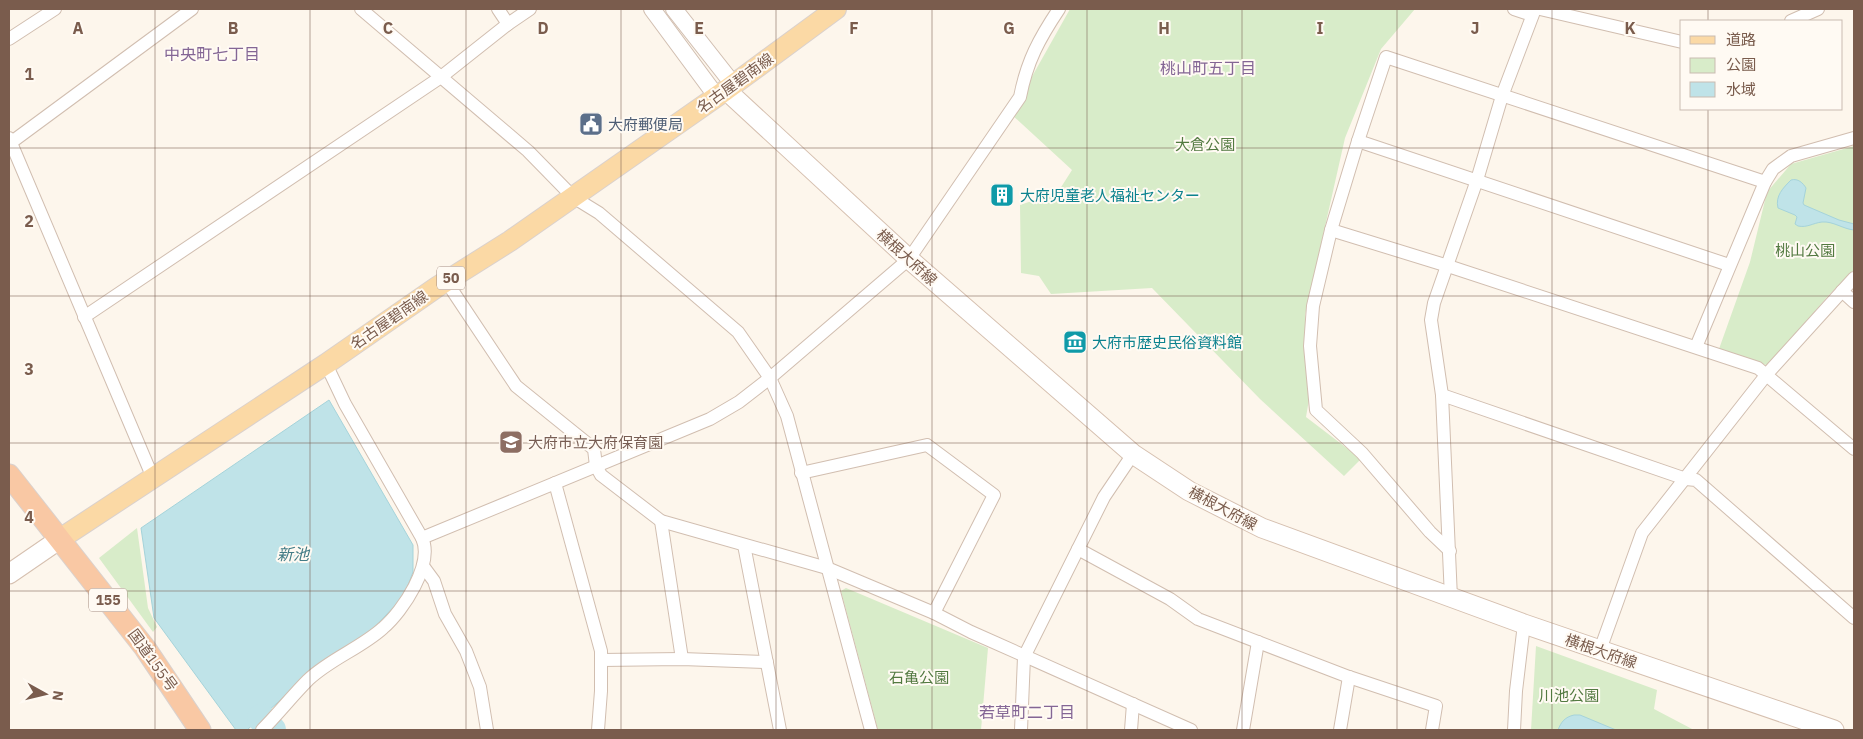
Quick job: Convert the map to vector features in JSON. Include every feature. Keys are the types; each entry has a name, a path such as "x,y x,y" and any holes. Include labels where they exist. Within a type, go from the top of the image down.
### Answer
{"highway":[{"name":"国道155号","path":"9,476 145,648 200,730"}],"main road":[{"name":"名古屋碧南線","path":"60,539 510,240 725,90 828,11"},
{"name":"横根大府線","path":"725,90 909,259 1133,454 1189,491 1262,528 1524,624 1834,730"},
{"path":"9,574 60,539"}],"street":[{"path":"9,39 55,9"},
{"path":"153,478 9,142 192,9"},
{"path":"361,9 528,151 573,196 599,213 738,332 770,378 787,416 871,730"},
{"path":"498,9 508,24"},
{"path":"84,317 441,78 508,24 530,9"},
{"path":"652,9 725,90"},
{"path":"674,9 725,90"},
{"path":"422,538 710,419 739,402 770,378 909,259 1020,97 1024,74 1039,40 1059,9"},
{"path":"1514,9 1526,13 1534,9"},
{"path":"1451,598 1442,395 1431,320 1434,303 1477,180 1502,96 1534,9"},
{"path":"1540,9 1680,42"},
{"path":"1794,20 1818,9"},
{"path":"1450,551 1430,532 1362,453 1316,410 1310,346 1313,306 1331,230 1386,57 1765,182"},
{"path":"1696,347 1765,182 1773,168 1792,156 1854,138"},
{"path":"1358,141 1730,265"},
{"path":"1331,230 1448,266 1758,368 1854,449"},
{"path":"1600,650 1642,534 1766,374 1854,278"},
{"path":"446,281 516,386 594,449 596,466 601,476 661,522 827,568 934,613 1024,657 1191,730"},
{"path":"1842,291 1854,302"},
{"path":"263,729 277,716 309,679 384,628 411,592 423,566 425,546 422,538 345,404 326,364"},
{"path":"1442,395 1686,479 1696,480 1854,618"},
{"path":"801,474 927,445 994,495 934,613"},
{"path":"1020,730 1024,657 1104,497 1133,454"},
{"path":"555,482 595,625 601,660 598,730"},
{"path":"661,522 682,659"},
{"path":"744,545 780,730"},
{"path":"1078,549 1170,600 1198,620 1349,677 1436,706 1432,730"},
{"path":"423,566 434,581 445,614 466,651 480,687 488,730"},
{"path":"1514,730 1516,691 1524,624"},
{"path":"1243,730 1258,642"},
{"path":"601,660 682,659 766,662"},
{"path":"1340,730 1349,677"},
{"path":"1131,730 1133,704"}],"green space":[{"name":"大倉公園","path":"1070,9 1415,9 1381,49 1345,138 1305,315 1311,388 1306,417 1361,459 1344,476 1260,399 1152,288 1051,294 1039,276 1021,273 1020,205 1058,192 1072,170 1011,114"},
{"name":"桃山公園","path":"1854,146 1854,270 1827,297 1769,366 1719,349 1750,262 1767,192 1791,164"},
{"path":"137,528 148,608 157,627 153,632 99,558"},
{"name":"石亀公園","path":"846,588 988,648 981,730 878,730 841,591"},
{"name":"川池公園","path":"1536,646 1657,690 1654,709 1694,730 1531,730"}],"water":[{"path":"1791,180 1800,181 1806,188 1804,205 1839,220 1854,224 1854,230 1826,222 1804,226 1795,224 1797,217 1778,208 1777,204 1780,192"},
{"name":"新池","path":"329,400 413,545 413,572 404,596 368,634 326,659 247,730 236,730 154,618 141,528"},
{"path":"1574,715 1580,715 1616,730 1558,730 1564,720"}],"waterway":[{"path":"261,718 272,730"}],"place":[{"name":"大府郵便局","path":"591,124"},
{"name":"大府児童老人福祉センター","path":"1002,195"},
{"name":"大府市歴史民俗資料館","path":"1075,342"},
{"name":"大府市立大府保育園","path":"511,442"}],"district":[{"name":"中央町七丁目","path":"212,54"},
{"name":"桃山町五丁目","path":"1208,68"},
{"name":"若草町二丁目","path":"1027,712"}]}
